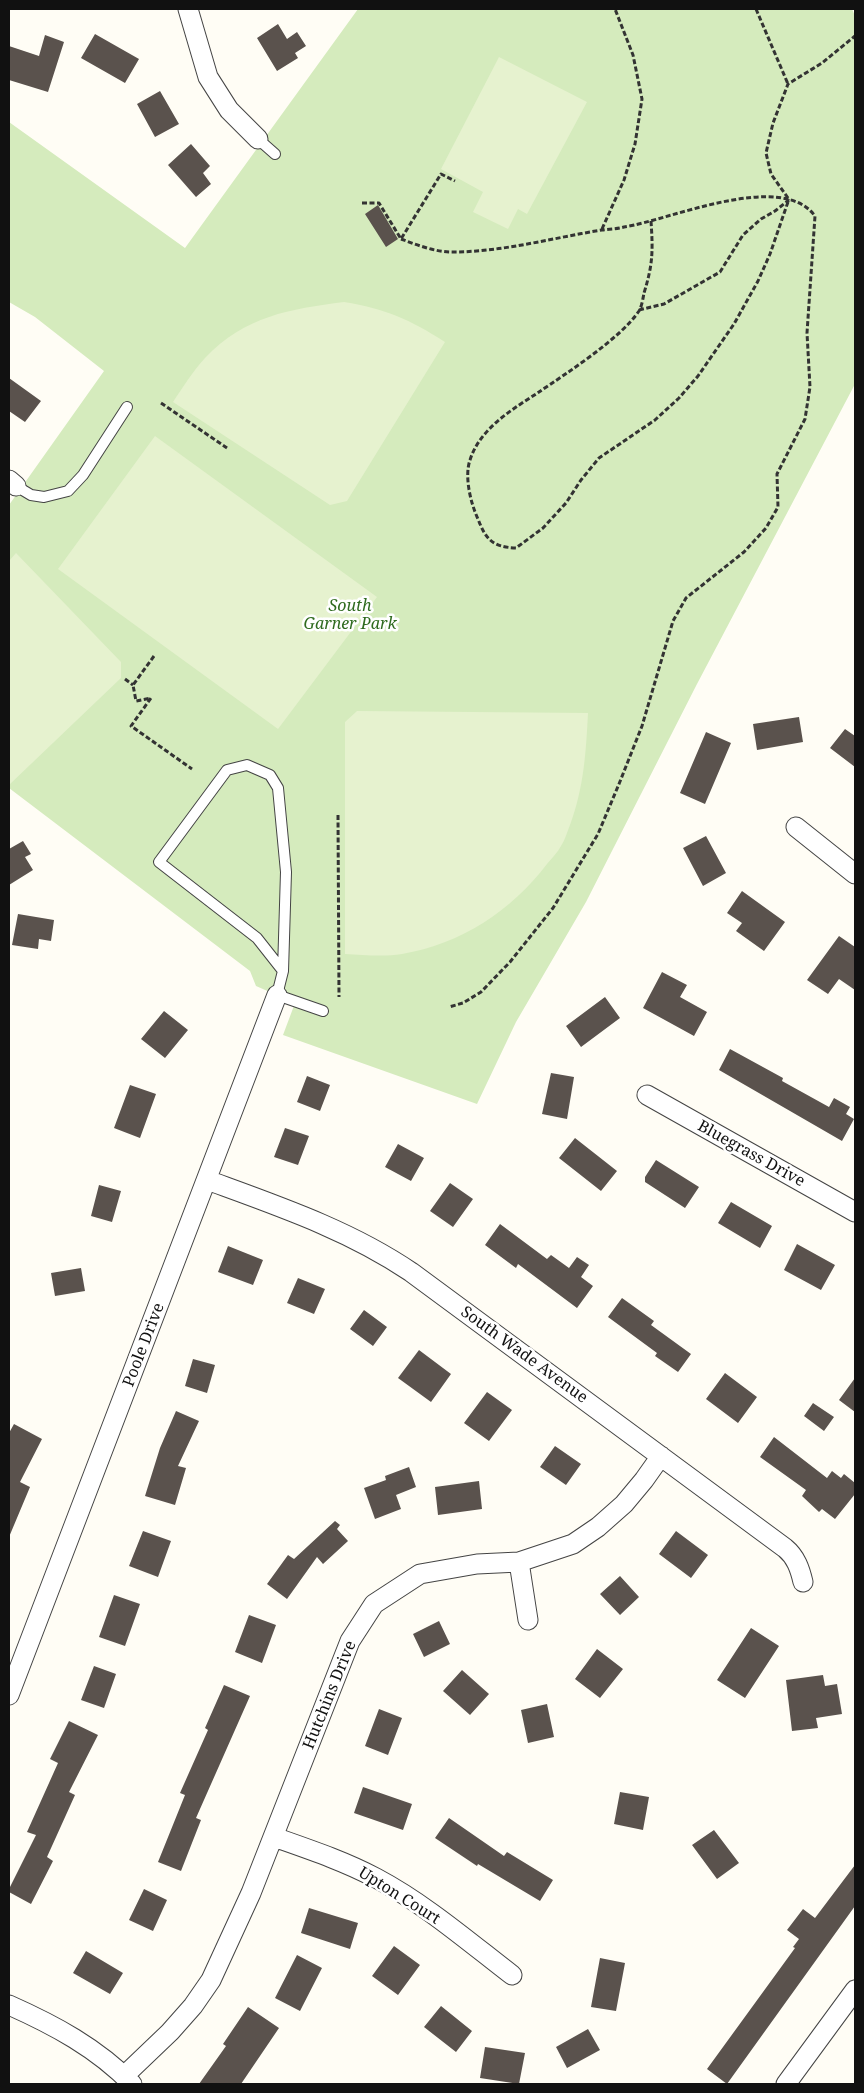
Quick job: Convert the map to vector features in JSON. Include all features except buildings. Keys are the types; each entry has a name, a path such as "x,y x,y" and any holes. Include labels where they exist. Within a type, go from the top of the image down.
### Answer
{"street":[{"path":"188,9 208,77 229,110 258,139"},
{"path":"796,828 855,874"},
{"name":"Poole Drive","path":"9,1691 277,994"},
{"name":"Bluegrass Drive","path":"647,1095 855,1212"},
{"name":"South Wade Avenue","path":"207,1180 290,1210 381,1252 661,1456 792,1555 800,1570 803,1582"},
{"name":"Hutchins Drive","path":"128,2080 193,2006 211,1980 231,1940 274,1837 350,1641 374,1604 420,1574 477,1564 519,1562 573,1544 598,1528 639,1486 661,1456"},
{"path":"519,1562 528,1620"},
{"name":"Upton Court","path":"274,1837 332,1858 376,1878 419,1905 512,1975"},
{"path":"786,2084 855,1991"},
{"path":"9,2005 42,2020 83,2043 128,2080"}],"lane":[{"path":"258,139 275,154"},
{"path":"12,483 31,495 44,497 68,491 88,468 127,407"},
{"path":"283,971 257,938 159,862 227,770 247,764 270,775 278,788 286,872 283,971 277,994 323,1011"}],"path":[{"path":"601,230 624,180 635,144 642,99 633,55 615,9"},
{"path":"756,9 788,84"},
{"path":"789,199 771,174 766,153 773,123 788,84 822,63 855,36"},
{"path":"401,239 441,174 455,181"},
{"path":"362,203 378,203 401,239 420,246 450,252 534,244 651,222 686,210 736,199 789,199 809,208 816,216 807,333 810,387 805,419 777,474 778,507 766,528 744,552 686,598 673,621 642,726 619,784 598,834 553,908 510,962 481,992 463,1003 449,1007"},
{"path":"651,222 652,263 639,310 614,337 506,413 480,441 470,460 469,479 474,509 484,535 501,548 516,548 542,528 566,503 581,480 599,458 655,420 679,398 698,376 734,324 758,281 770,254 789,199"},
{"path":"639,310 664,304 720,272 743,235 761,219 775,211 789,199"},
{"path":"160,403 227,448"},
{"path":"154,656 134,685 136,701 151,698 131,726 192,769"},
{"path":"125,679 134,685"},
{"path":"338,816 339,997"}],"green space":[{"name":"South Garner Park","path":"358,9 852,9 855,16 855,384 697,684 586,902 516,1022 477,1104 283,1035 295,1003 256,986 250,971 9,788 9,505 104,371 35,317 9,302 9,122 185,248"},
{"path":"499,57 587,102 527,214 518,209 508,229 473,212 483,192 441,169"},
{"path":"344,302 397,316 445,342 347,501 330,505 173,402 205,358 236,333 269,317 305,308"},
{"path":"155,436 377,597 278,729 58,569"},
{"path":"16,553 121,662 121,678 9,785 9,561"},
{"path":"357,711 588,713 581,783 575,811 564,841 533,881 517,896 483,923 464,934 424,949 402,954 374,956 345,954 345,722"}]}
